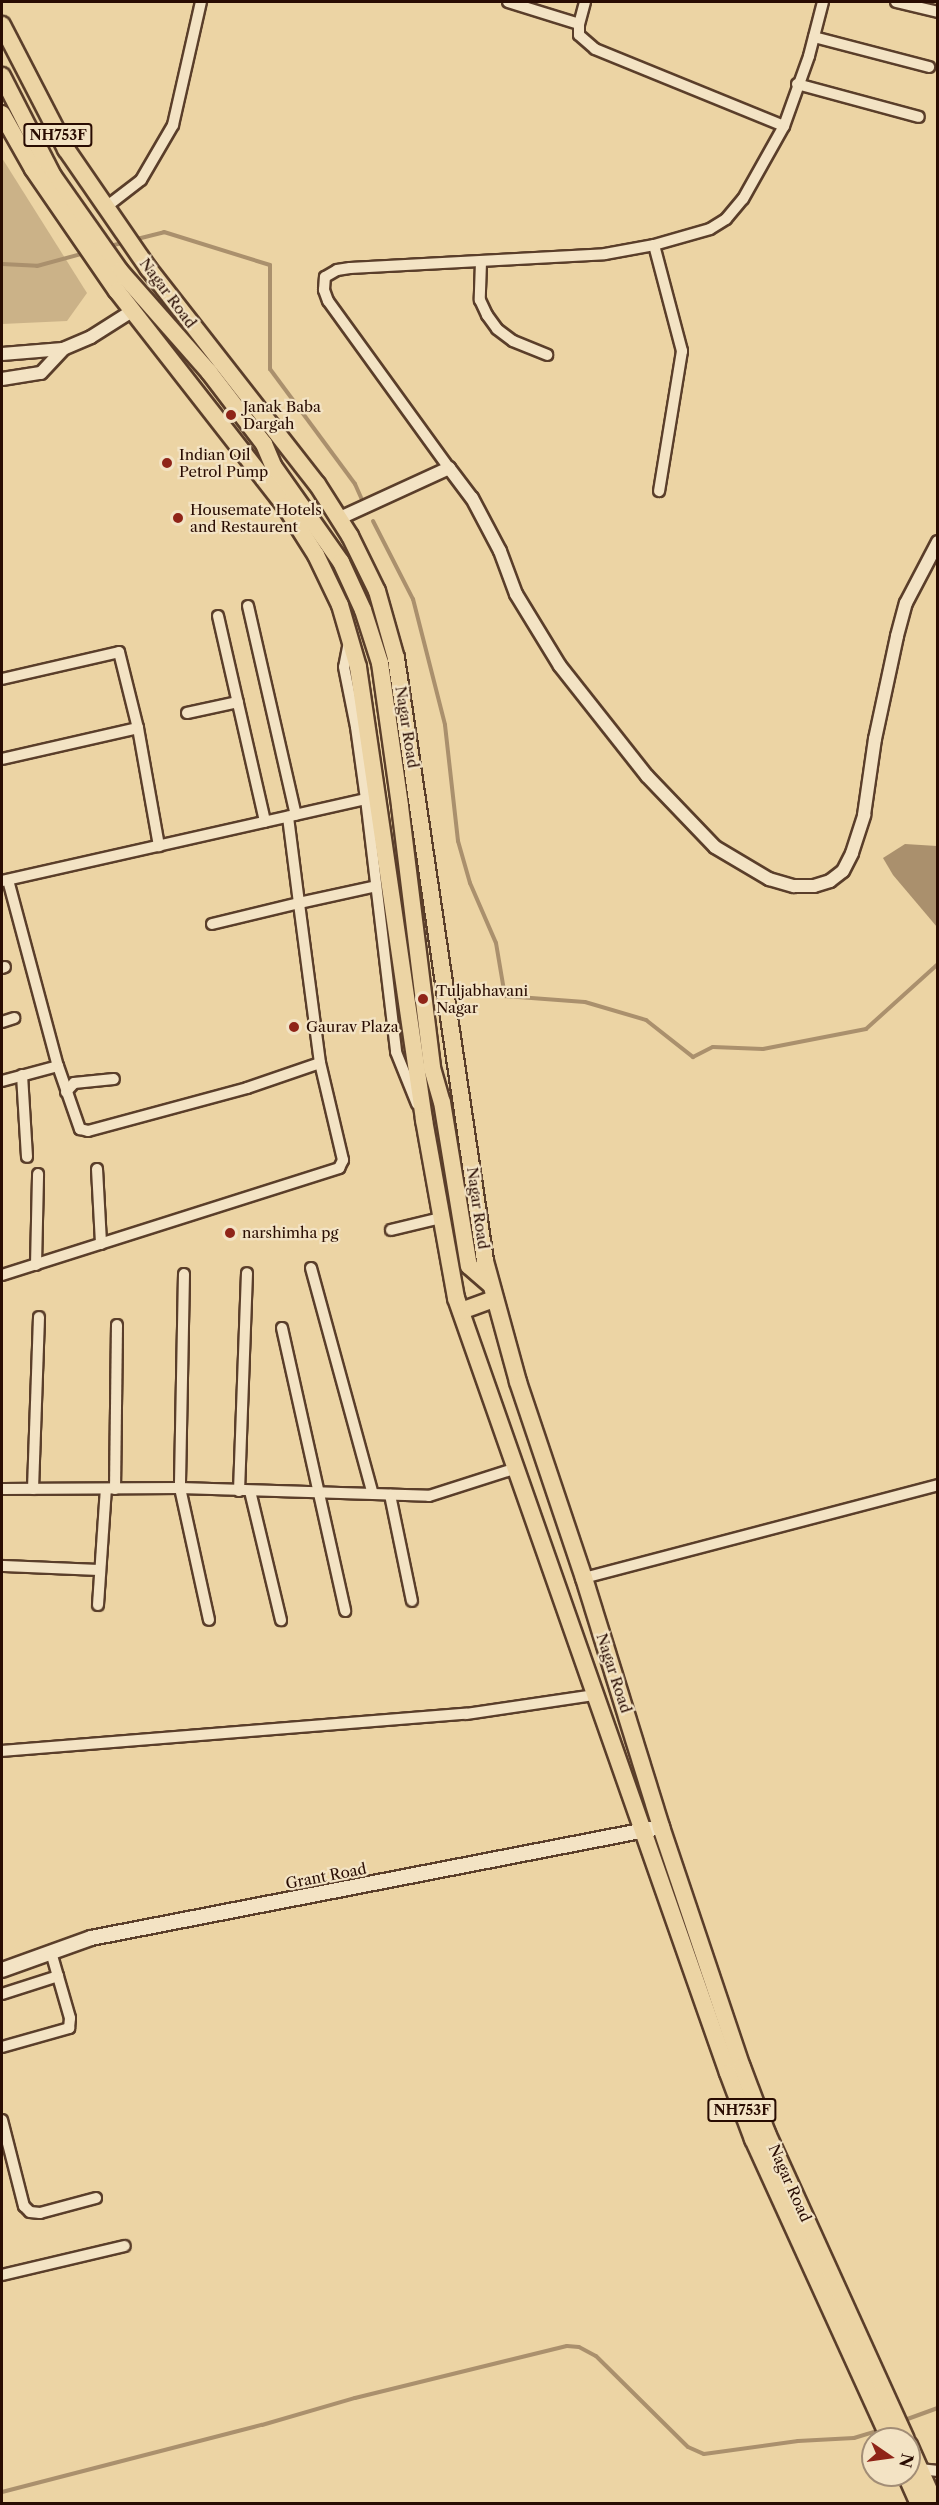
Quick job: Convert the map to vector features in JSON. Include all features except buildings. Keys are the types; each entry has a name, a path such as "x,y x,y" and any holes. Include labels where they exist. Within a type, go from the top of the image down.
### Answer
{"highway":[{"name":"Nagar Road","path":"2,25 31,86 66,149 184,315 311,475 340,518 377,591 396,658 493,1292 518,1382 584,1578 661,1827 742,2067 767,2133 896,2427"},
{"path":"2,76 53,176 97,251 145,298 209,372 264,444 274,467 341,562 363,610 380,663 432,1068 442,1102 468,1266 493,1292 461,1311"},
{"name":"Nagar Road","path":"2,114 33,169 97,251 132,310 285,506 316,555 340,605 358,667 366,714 424,1120 456,1298 642,1832 753,2139 896,2427"},
{"path":"145,298 184,315"},
{"path":"921,2484 935,2504"},
{"path":"916,2487 919,2504"}],"main road":[{"name":"Grant Road","path":"2,1970 91,1938 661,1827"}],"street":[{"path":"106,207 141,180 173,124 201,2"},
{"path":"508,2 579,24"},
{"path":"585,2 579,24 579,35 595,50 784,126"},
{"path":"823,2 814,37 784,126 743,199 726,219 710,229 654,245 605,254 337,270 324,277 324,290 328,301 475,503 500,551 516,594 560,666 646,776 715,848 769,879 794,886 814,886 830,881 843,870 852,853 864,815 875,739 906,603 938,542"},
{"path":"896,2 938,12"},
{"path":"814,37 929,67"},
{"path":"798,85 919,117"},
{"path":"654,245 682,351 659,491"},
{"path":"481,262 480,300 492,322 513,341 547,355"},
{"path":"2,354 63,349 91,337 132,310"},
{"path":"2,379 41,374 63,349"},
{"path":"340,518 449,468"},
{"path":"2,1275 339,1168 343,1160 320,1063 299,903 292,816 248,606"},
{"path":"218,616 265,822"},
{"path":"350,639 344,667 356,727 366,799 396,1052 424,1120"},
{"path":"2,679 119,652 138,728 159,846"},
{"path":"187,713 238,702"},
{"path":"2,759 138,728"},
{"path":"320,1063 247,1088 88,1131 78,1126 58,1066 5,880 366,799"},
{"path":"212,924 376,886"},
{"path":"2,1022 14,1018"},
{"path":"2,1081 58,1066"},
{"path":"22,1076 27,1157"},
{"path":"66,1092 74,1083 114,1079"},
{"path":"98,1169 101,1244"},
{"path":"36,1265 38,1174"},
{"path":"391,1230 441,1218"},
{"path":"311,1268 373,1494"},
{"path":"247,1273 245,1491 281,1620"},
{"path":"184,1274 180,1488 209,1620"},
{"path":"33,1489 39,1317"},
{"path":"98,1605 110,1489 117,1325"},
{"path":"282,1328 345,1611"},
{"path":"2,1489 180,1488 429,1496 517,1468"},
{"path":"584,1578 938,1485"},
{"path":"390,1495 412,1601"},
{"path":"2,1566 100,1570"},
{"path":"2,1751 466,1714 594,1695"},
{"path":"2,2047 69,2028 70,2018 51,1953"},
{"path":"2,1994 58,1976"},
{"path":"2,2120 24,2206 30,2212 40,2213 96,2198"},
{"path":"2,2275 124,2246"},
{"path":"921,2472 938,2471"}],"shaded area":[{"path":"2,158 87,293 67,321 2,324"},
{"path":"905,844 937,846 937,927 893,875 883,858"}],"waterway":[{"path":"133,240 164,232 270,265 270,369 355,484 363,502"},
{"path":"110,246 126,242"},
{"path":"2,264 37,266 85,253"},
{"path":"373,521 413,599 445,725 458,841 470,883 496,943 505,996 585,1002 646,1020 693,1057 713,1047 763,1049 866,1029 938,964"},
{"path":"2,2492 262,2425 355,2398 567,2346 579,2347 596,2356 688,2447 704,2454 798,2441 861,2436"},
{"path":"902,2421 938,2408"}],"place":[{"name":"Janak Baba Dargah","path":"231,415"},
{"name":"Indian Oil Petrol Pump","path":"167,463"},
{"name":"Housemate Hotels and Restaurent","path":"178,518"},
{"name":"Tuljabhavani Nagar","path":"423,999"},
{"name":"Gaurav Plaza","path":"294,1027"},
{"name":"narshimha pg","path":"230,1233"}]}
